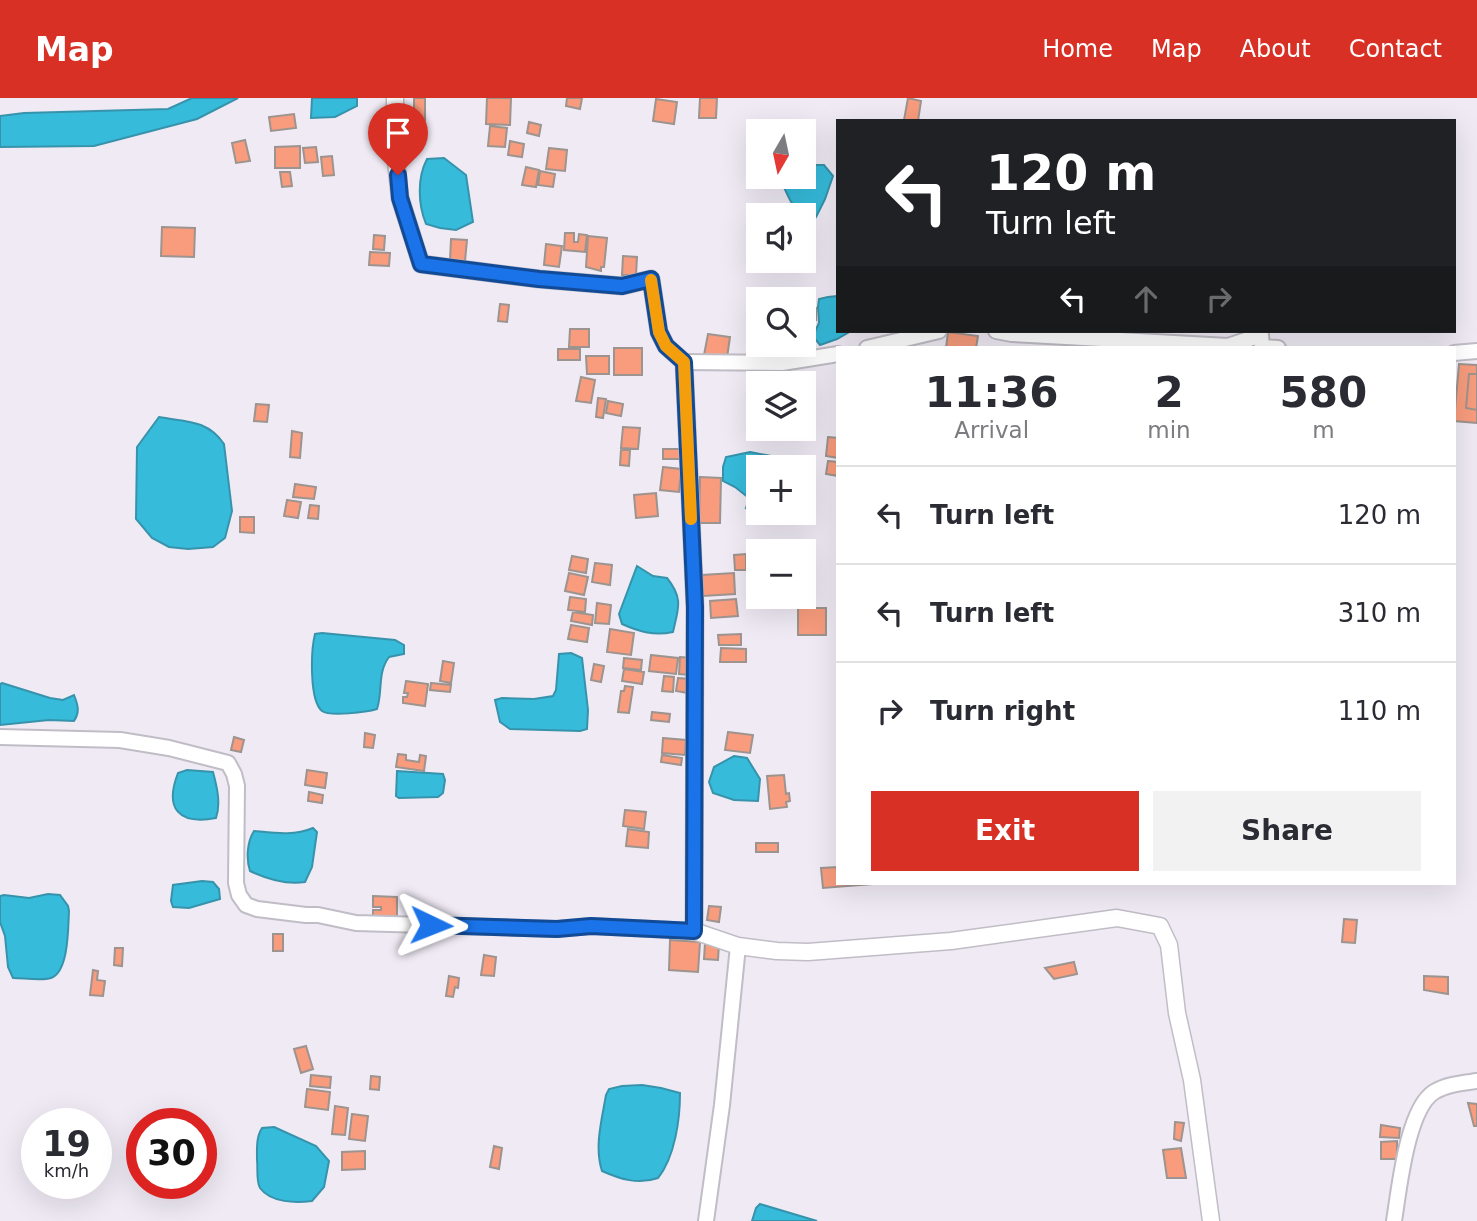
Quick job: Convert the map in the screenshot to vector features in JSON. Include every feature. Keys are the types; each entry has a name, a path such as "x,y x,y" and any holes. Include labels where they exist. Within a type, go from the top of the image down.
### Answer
{"street":[{"path":"395,98 395,152 400,198 421,264 622,286 651,279 659,332 666,346 684,362 782,363 836,354"},
{"path":"875,346 931,333"},
{"path":"1007,333 1228,346 1261,335 1262,346"},
{"path":"1456,353 1477,351"},
{"path":"684,362 695,607 694,931"},
{"path":"0,737 120,740 169,748 228,763 237,786 236,883 239,895 246,905 257,909 318,915 356,923 557,929 591,926 694,931 738,946 808,952 951,941 1117,918 1160,926 1169,945 1177,1013 1192,1080 1211,1221"},
{"path":"706,1221 722,1105 738,946"},
{"path":"1394,1221 1407,1144 1424,1101 1435,1091 1477,1081"}],"water":[{"path":"192,98 238,98 197,119 94,146 0,147 0,116 168,109"},
{"path":"312,98 357,98 357,106 335,117 311,118"},
{"path":"444,158 466,175 473,222 456,230 426,224 421,208 420,183 427,159"},
{"path":"816,165 824,165 833,176 816,217 816,203 792,203 785,189 816,189"},
{"path":"836,296 836,333 848,333 820,345 816,340 819,299"},
{"path":"159,417 203,426 224,444 232,511 225,538 213,547 169,547 152,538 136,519 137,447"},
{"path":"750,452 766,455 746,455 746,496 723,481 726,457"},
{"path":"637,566 653,576 667,578 676,592 678,604 673,632 647,632 622,624 619,614"},
{"path":"315,634 395,640 404,645 404,654 389,657 385,663 377,709 340,714 322,711 315,697 312,662"},
{"path":"571,653 582,658 588,710 587,729 510,729 500,722 495,700 553,696 556,690 559,654"},
{"path":"2,683 50,698 63,700 74,695 78,708 76,718 74,721 49,720 0,725"},
{"path":"734,756 747,758 760,779 758,801 734,800 713,793 709,782 714,767"},
{"path":"187,770 213,772 218,801 216,818 192,819 178,812 174,805 174,786 178,773"},
{"path":"397,771 443,774 443,793 438,797 399,798 396,796"},
{"path":"313,828 317,832 312,867 305,882 277,881 250,871 248,851 254,831 292,833"},
{"path":"213,882 219,889 220,899 189,908 173,907 173,885"},
{"path":"48,894 60,895 69,911 66,948 61,967 57,974 47,979 13,978 8,967 5,936 0,922 0,896 29,898"},
{"path":"642,1085 680,1093 680,1103 678,1126 664,1169 658,1178 636,1181 602,1171 599,1143 609,1089"},
{"path":"274,1127 316,1146 329,1161 324,1187 312,1201 291,1202 277,1199 260,1188 257,1174 258,1139 262,1128"},
{"path":"760,1204 817,1221 752,1221"}],"building":[{"path":"414,98 425,98 425,120 414,119"},
{"path":"487,98 511,98 510,125 486,124"},
{"path":"567,98 582,98 580,109 566,106"},
{"path":"700,98 717,98 716,118 699,118"},
{"path":"908,98 921,101 918,119 904,119"},
{"path":"656,99 677,102 674,124 653,121"},
{"path":"294,114 296,128 271,131 269,117"},
{"path":"529,122 541,125 539,136 527,133"},
{"path":"490,126 507,128 505,147 488,146"},
{"path":"245,140 250,161 236,163 232,143"},
{"path":"510,141 524,144 522,157 508,155"},
{"path":"300,146 300,168 275,168 275,147"},
{"path":"316,147 318,162 305,163 303,148"},
{"path":"549,148 567,150 565,171 546,169"},
{"path":"332,156 334,175 323,176 321,157"},
{"path":"526,167 539,170 536,187 522,185"},
{"path":"540,171 555,174 553,187 538,185"},
{"path":"280,172 290,172 292,186 282,187"},
{"path":"162,227 195,228 194,257 161,256"},
{"path":"565,233 574,233 574,242 578,242 579,234 587,235 585,252 564,250"},
{"path":"374,235 385,236 384,250 373,249"},
{"path":"588,236 607,238 604,267 601,267 601,271 586,267"},
{"path":"451,239 467,240 465,261 450,260"},
{"path":"546,244 562,246 559,267 544,265"},
{"path":"370,252 390,253 389,266 369,265"},
{"path":"623,256 637,257 636,275 622,275"},
{"path":"500,304 509,305 507,322 498,321"},
{"path":"570,329 589,329 589,347 569,347"},
{"path":"948,333 978,336 976,346 946,346"},
{"path":"708,334 730,337 727,358 704,355"},
{"path":"614,348 642,348 642,375 614,375"},
{"path":"558,349 580,349 580,360 558,360"},
{"path":"586,356 609,356 609,374 587,374"},
{"path":"770,357 793,357 793,361 770,360"},
{"path":"1459,364 1477,365 1477,423 1456,421"},
{"path":"1469,374 1477,374 1477,410 1466,408"},
{"path":"581,377 595,380 591,403 576,401"},
{"path":"598,398 606,399 603,418 596,417"},
{"path":"608,401 623,404 621,416 606,413"},
{"path":"256,404 269,405 267,422 254,421"},
{"path":"623,427 640,428 638,449 621,448"},
{"path":"292,431 302,433 300,458 290,457"},
{"path":"828,437 836,438 836,458 826,456"},
{"path":"663,449 680,449 680,459 663,459"},
{"path":"621,450 630,450 629,466 620,465"},
{"path":"828,461 836,462 836,476 826,474"},
{"path":"663,467 681,469 679,492 660,490"},
{"path":"700,477 721,478 720,523 699,523"},
{"path":"295,484 316,487 314,499 293,497"},
{"path":"656,493 658,516 636,518 634,495"},
{"path":"287,500 301,502 298,518 284,516"},
{"path":"310,505 319,506 318,519 308,518"},
{"path":"240,517 254,517 254,533 240,532"},
{"path":"746,554 746,570 735,570 734,555"},
{"path":"572,556 588,559 586,573 569,570"},
{"path":"595,563 612,565 610,585 592,582"},
{"path":"569,573 588,577 584,595 565,591"},
{"path":"734,573 735,594 703,596 702,575"},
{"path":"570,597 586,599 585,612 568,610"},
{"path":"736,599 738,616 711,618 710,601"},
{"path":"597,603 611,605 609,624 595,623"},
{"path":"826,608 826,635 798,635 798,609"},
{"path":"573,612 593,615 592,625 571,621"},
{"path":"571,625 589,628 587,642 568,639"},
{"path":"610,629 634,633 631,655 607,652"},
{"path":"741,634 741,645 719,645 718,635"},
{"path":"721,648 746,649 746,662 720,662"},
{"path":"651,655 678,658 676,674 649,671"},
{"path":"680,657 691,658 690,675 679,674"},
{"path":"624,658 642,660 641,670 623,668"},
{"path":"443,661 454,663 451,683 440,681"},
{"path":"594,664 604,666 601,682 591,680"},
{"path":"624,669 644,672 642,684 622,681"},
{"path":"664,676 674,677 673,692 662,691"},
{"path":"678,678 690,679 688,693 676,691"},
{"path":"406,681 428,684 425,706 403,703 403,697 407,697 408,693 404,693"},
{"path":"431,683 451,685 450,692 430,690"},
{"path":"625,686 633,687 629,713 618,712 621,691 624,691"},
{"path":"652,712 670,714 669,722 651,720"},
{"path":"728,732 753,735 750,753 725,750"},
{"path":"365,733 375,735 373,748 364,747"},
{"path":"234,737 244,740 241,752 231,750"},
{"path":"663,738 686,740 685,755 662,753"},
{"path":"398,754 406,755 406,760 419,762 420,755 426,756 424,771 396,767"},
{"path":"662,755 682,758 681,765 661,762"},
{"path":"307,770 327,773 325,788 305,785"},
{"path":"784,775 786,794 789,793 790,801 786,802 787,807 770,809 767,776"},
{"path":"309,792 323,795 322,803 308,801"},
{"path":"625,810 646,812 644,829 623,826"},
{"path":"628,829 649,832 648,848 626,846"},
{"path":"756,843 778,843 778,852 756,852"},
{"path":"836,867 836,885 860,885 823,888 821,868"},
{"path":"373,896 397,897 397,922 373,922 373,910 381,910 381,907 373,907"},
{"path":"709,906 721,907 719,922 707,920"},
{"path":"1344,919 1357,920 1355,943 1342,942"},
{"path":"273,934 283,934 283,951 273,951"},
{"path":"670,940 700,942 698,972 669,970"},
{"path":"705,943 719,944 718,960 704,959"},
{"path":"115,948 123,948 122,966 114,965"},
{"path":"484,955 496,957 494,976 481,975"},
{"path":"1074,962 1077,974 1054,979 1045,968"},
{"path":"93,970 98,971 97,980 105,981 103,996 90,995"},
{"path":"449,976 459,978 453,997 446,996"},
{"path":"1424,976 1448,977 1448,994 1424,990"},
{"path":"306,1046 313,1069 301,1073 294,1049"},
{"path":"311,1075 331,1077 330,1088 310,1086"},
{"path":"371,1076 380,1077 379,1090 370,1089"},
{"path":"307,1089 330,1092 328,1110 305,1107"},
{"path":"1468,1103 1477,1104 1477,1126 1474,1126"},
{"path":"335,1106 348,1108 345,1135 332,1134"},
{"path":"352,1114 368,1116 365,1141 349,1139"},
{"path":"1175,1122 1184,1123 1181,1141 1174,1139"},
{"path":"1381,1125 1400,1128 1399,1138 1380,1137"},
{"path":"1397,1141 1397,1159 1381,1159 1381,1142"},
{"path":"494,1146 502,1148 499,1169 490,1167"},
{"path":"1181,1148 1186,1178 1167,1178 1163,1150"},
{"path":"365,1151 365,1169 342,1170 342,1152"}],"slow traffic":[{"path":"651,280 659,332 666,346 684,362 691,519"}],"route":[{"path":"398,175 400,198 421,264 622,286 651,279 659,332 666,346 684,362 695,607 694,931 591,926 557,929 431,925"}]}
